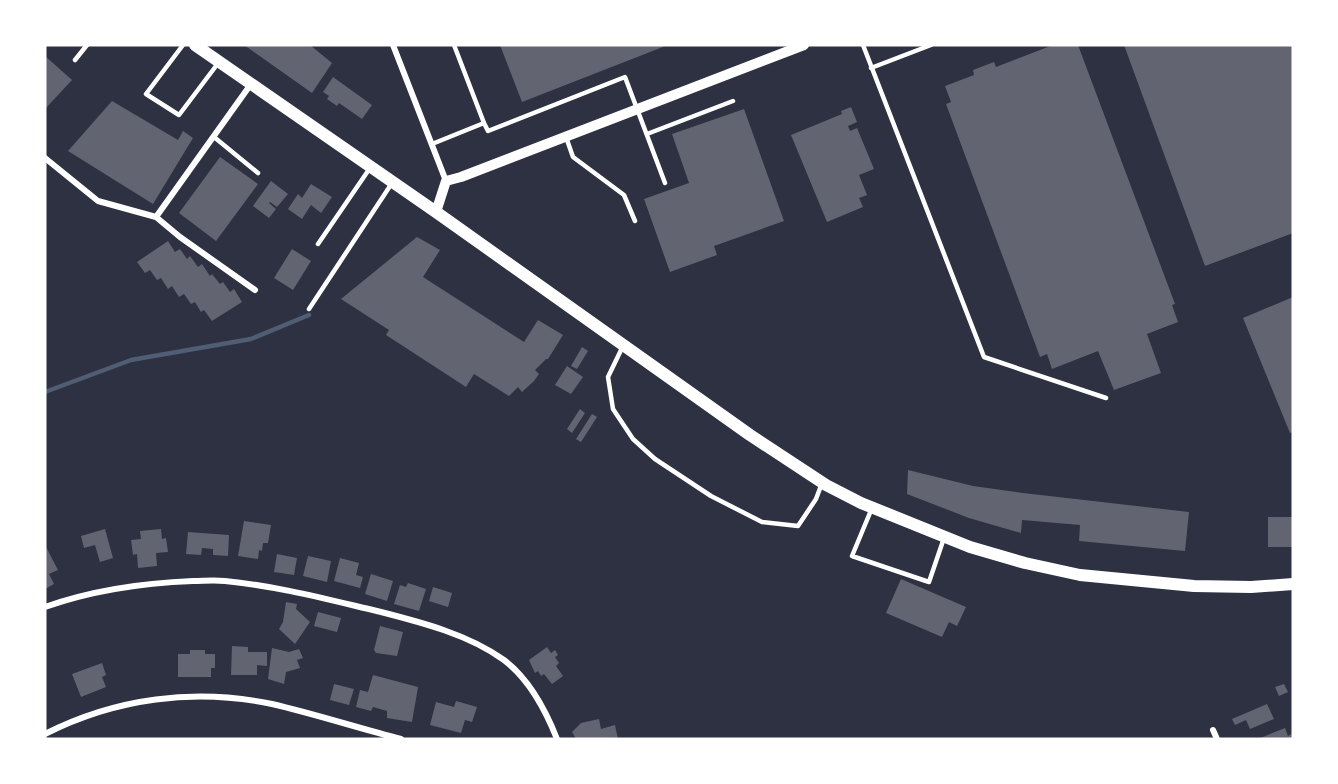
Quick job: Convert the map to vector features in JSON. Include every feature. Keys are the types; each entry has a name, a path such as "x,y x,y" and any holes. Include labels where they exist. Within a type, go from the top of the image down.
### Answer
{"main road":[{"path":"195,45 436,212 750,435 822,482 872,508 944,538 1025,563 1080,575 1194,586 1251,587 1293,584"}],"street":[{"path":"393,45 446,181 436,212"},
{"path":"446,181 804,45"},
{"path":"156,217 251,84"},
{"path":"45,158 98,201 156,217 180,237 255,290"},
{"path":"45,607 97,591 170,582 223,580 295,591 395,616 451,633 504,660 534,694 545,711 557,739"},
{"path":"45,734 92,715 132,703 164,697 217,696 274,705 401,739"},
{"path":"1213,730 1217,739"}],"lane":[{"path":"75,60 87,45"},
{"path":"183,45 146,94 179,115 219,62"},
{"path":"454,45 488,131 625,77 665,183"},
{"path":"863,45 984,357 1106,398"},
{"path":"872,68 931,45"},
{"path":"647,134 733,101"},
{"path":"432,144 484,123"},
{"path":"214,137 258,173"},
{"path":"566,137 573,157 624,195 635,221"},
{"path":"318,244 370,168"},
{"path":"309,309 392,183"},
{"path":"623,346 608,377 613,409 633,439 655,459 711,496 762,522 798,526 816,499 822,482"},
{"path":"872,508 852,556 929,582 944,538"}],"building":[{"path":"244,45 310,45 332,63 312,93"},
{"path":"500,45 668,45 522,102"},
{"path":"1053,45 1078,45 1175,304 1172,305 1178,322 1147,334 1161,373 1114,390 1098,351 1052,369 1047,354 1040,357 946,104 951,102 945,86 974,75 973,70 994,62 996,67"},
{"path":"1124,45 1293,45 1293,233 1205,266"},
{"path":"45,56 72,80 45,109"},
{"path":"333,77 372,105 362,119 339,103 337,106 327,99 329,96 323,92"},
{"path":"112,101 178,140 183,131 193,138 153,204 68,151"},
{"path":"851,107 857,122 848,126 850,131 857,128 874,169 859,175 867,195 859,198 863,207 827,222 791,135 842,114 841,111"},
{"path":"744,109 784,221 714,246 717,255 670,272 644,199 689,183 672,134"},
{"path":"220,157 258,184 216,241 179,213"},
{"path":"271,181 288,194 277,207 269,203 276,209 269,218 253,206"},
{"path":"311,184 332,197 321,213 311,205 302,219 288,209 298,194 302,198"},
{"path":"417,237 440,250 423,277 524,342 538,320 563,335 548,359 535,370 539,374 534,381 522,392 518,387 509,396 474,374 466,387 386,335 389,330 341,299"},
{"path":"168,241 175,252 180,249 187,259 190,256 198,267 202,264 210,276 212,274 220,284 223,282 230,292 234,289 242,302 212,321 204,310 201,312 195,302 191,304 184,294 179,297 172,286 168,289 161,278 157,280 150,270 145,273 137,262"},
{"path":"292,249 311,261 293,290 274,278"},
{"path":"1293,297 1293,432 1290,433 1243,318"},
{"path":"582,347 588,351 577,369 571,366"},
{"path":"567,366 583,377 571,394 555,385"},
{"path":"580,409 585,413 572,433 567,429"},
{"path":"592,414 597,417 581,442 576,439"},
{"path":"908,470 973,486 1189,512 1185,551 1079,541 1080,525 1022,520 1021,533 969,518 907,494"},
{"path":"1268,517 1293,517 1293,547 1268,547"},
{"path":"244,521 271,525 268,543 263,543 258,559 238,556"},
{"path":"105,529 113,558 100,562 95,545 84,548 81,536"},
{"path":"161,529 162,539 166,538 168,552 156,553 157,566 138,568 137,554 133,555 131,540 141,539 140,531"},
{"path":"188,532 229,535 228,556 213,555 213,549 202,548 201,555 186,554"},
{"path":"45,545 58,570 49,574 54,584 45,589"},
{"path":"277,554 297,558 294,575 274,572"},
{"path":"308,556 331,561 327,582 303,576"},
{"path":"340,558 359,563 356,575 363,577 360,588 334,581"},
{"path":"371,574 393,581 387,601 365,594"},
{"path":"901,579 966,607 957,626 949,622 942,637 886,613"},
{"path":"408,583 426,589 419,611 394,604 400,585 406,587"},
{"path":"433,587 452,593 448,607 429,601"},
{"path":"286,602 297,604 296,609 310,622 295,644 279,629 283,622"},
{"path":"318,612 341,618 337,632 314,626"},
{"path":"380,626 403,632 397,656 376,653 374,650"},
{"path":"232,646 248,647 248,652 267,652 267,666 257,665 257,675 231,675"},
{"path":"547,647 551,653 555,650 558,655 555,657 559,663 556,666 563,676 552,684 544,674 541,676 538,671 535,673 529,660"},
{"path":"272,648 289,652 299,649 303,658 297,660 300,668 286,672 284,684 268,679"},
{"path":"190,650 205,650 205,654 215,654 215,668 211,668 211,677 178,677 178,654 190,654"},
{"path":"102,663 106,675 102,677 106,687 81,697 72,674"},
{"path":"373,675 418,687 412,722 387,718 387,711 373,707 371,711 356,707 360,690 368,692"},
{"path":"334,684 354,689 349,705 330,700"},
{"path":"1284,684 1288,692 1279,696 1275,687"},
{"path":"456,701 477,707 472,722 465,720 461,733 430,725 436,702 454,707"},
{"path":"1267,704 1274,719 1250,729 1246,720 1235,725 1232,719"},
{"path":"599,719 601,729 615,725 618,739 576,739 572,732 581,723"},
{"path":"1285,728 1288,736 1291,734 1293,739 1258,739"}],"waterway":[{"path":"45,392 131,360 251,339 309,315"}]}
